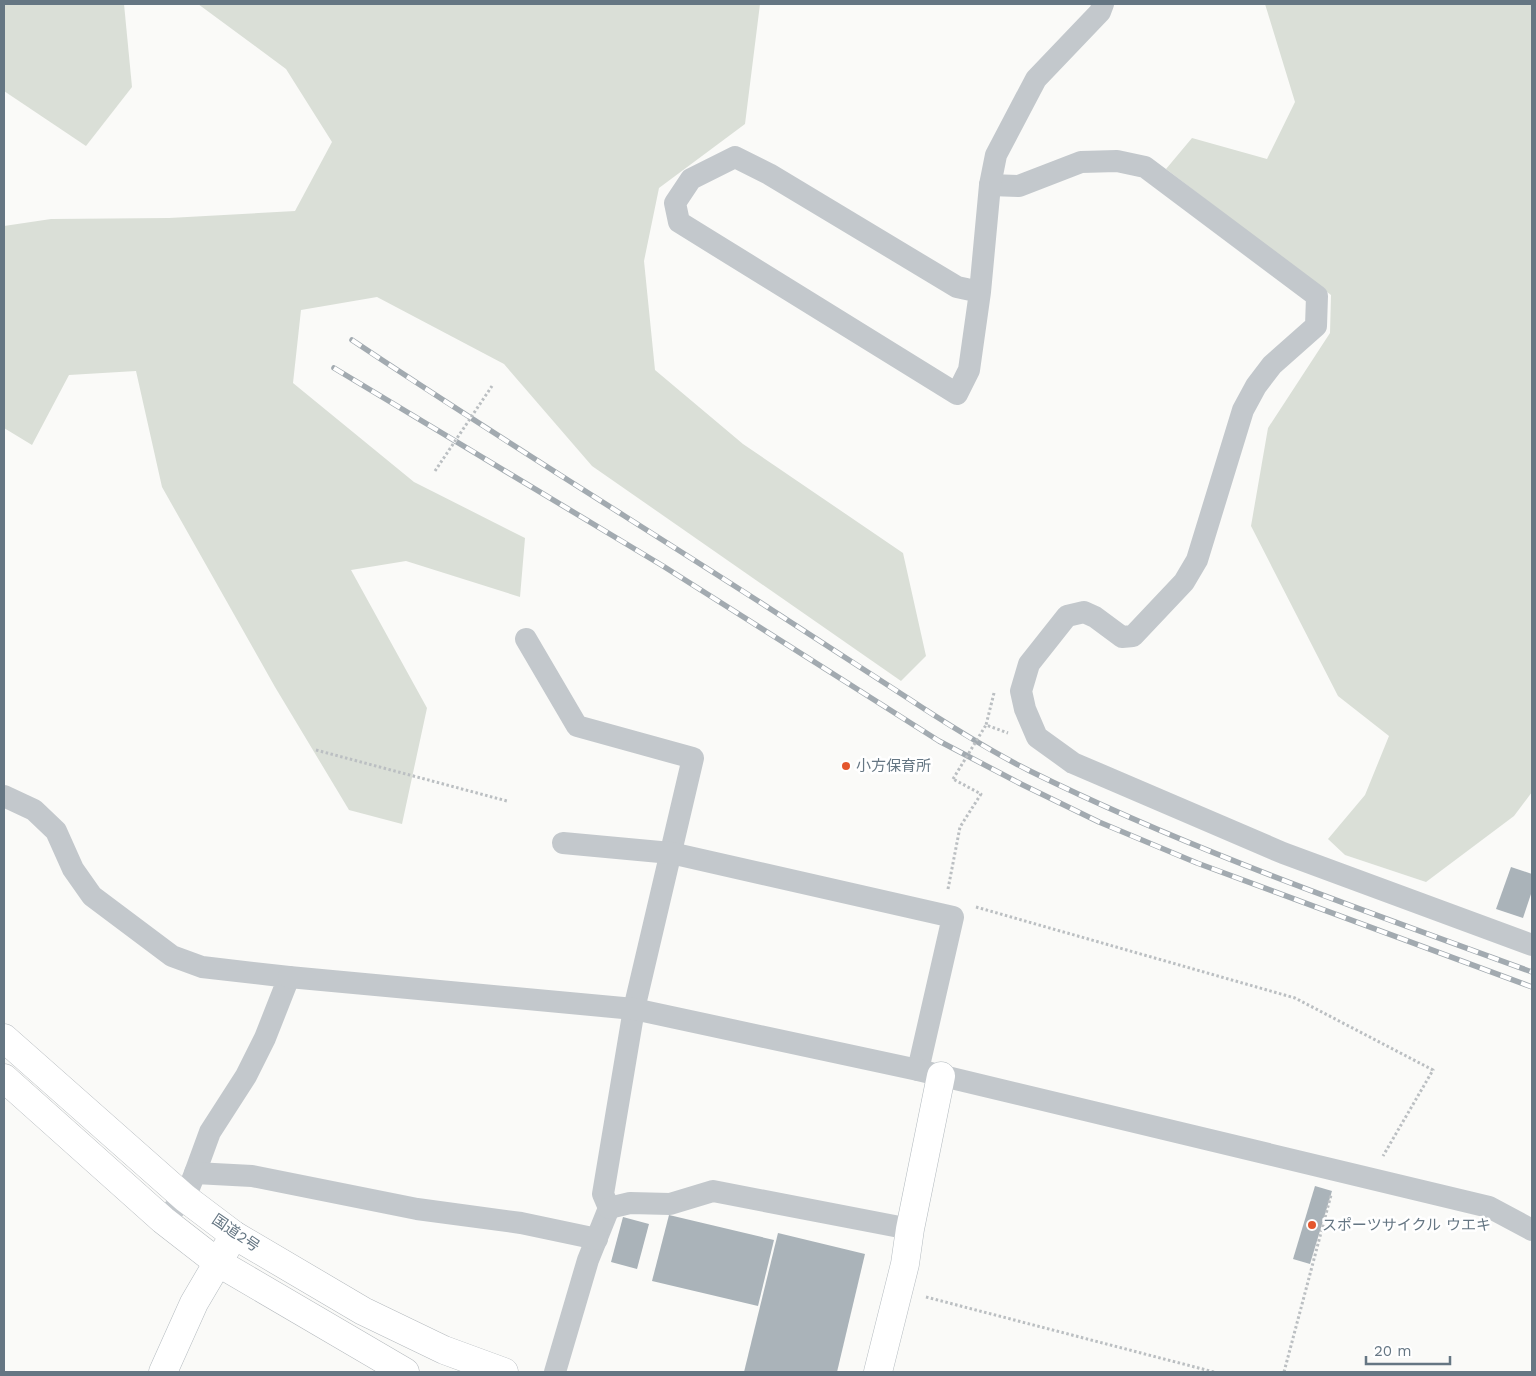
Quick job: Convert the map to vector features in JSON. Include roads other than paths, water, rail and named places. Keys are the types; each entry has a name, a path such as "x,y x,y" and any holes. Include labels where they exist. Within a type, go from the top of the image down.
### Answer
{"main road":[{"name":"国道2号","path":"4,1038 190,1186 234,1235 363,1311 444,1350 504,1372"},
{"path":"878,1372 905,1264 929,1073"},
{"path":"4,1078 163,1220 217,1262 405,1372"},
{"path":"163,1372 194,1303 234,1235"}],"street":[{"path":"980,292 957,287 769,174 735,157 692,179 675,203 679,222 958,394 969,370 980,292 990,185 996,155 1036,79 1100,12 1103,4"},
{"path":"990,185 1019,186 1081,162 1117,161 1145,167 1317,296 1316,326 1272,364 1256,386 1243,410 1197,560 1184,582 1132,636 1122,637 1095,617 1084,612 1067,616 1029,664 1022,692 1025,709 1037,737 1072,763 1282,853 1532,945"},
{"path":"526,639 577,726 693,758 634,1009 603,1194 609,1208 588,1260 555,1372"},
{"path":"4,796 34,810 56,830 73,869 92,896 172,956 202,967 289,977 634,1009 929,1073 1489,1207 1532,1230"},
{"path":"564,843 671,853 953,917 929,1073"},
{"path":"163,1220 190,1186 210,1132 246,1076 265,1038 289,977"},
{"path":"190,1186 252,1176 417,1209 521,1223 597,1239"},
{"path":"609,1208 630,1203 670,1204 713,1191 910,1229"}],"railway":[{"path":"352,340 934,715 1014,763 1091,800 1215,853 1532,972"},
{"path":"334,368 663,566 939,741 1021,784 1099,822 1197,863 1532,987"}],"place":[{"name":"小方保育所","path":"846,766"},
{"name":"スポーツサイクル ウエキ","path":"1312,1225"}]}
